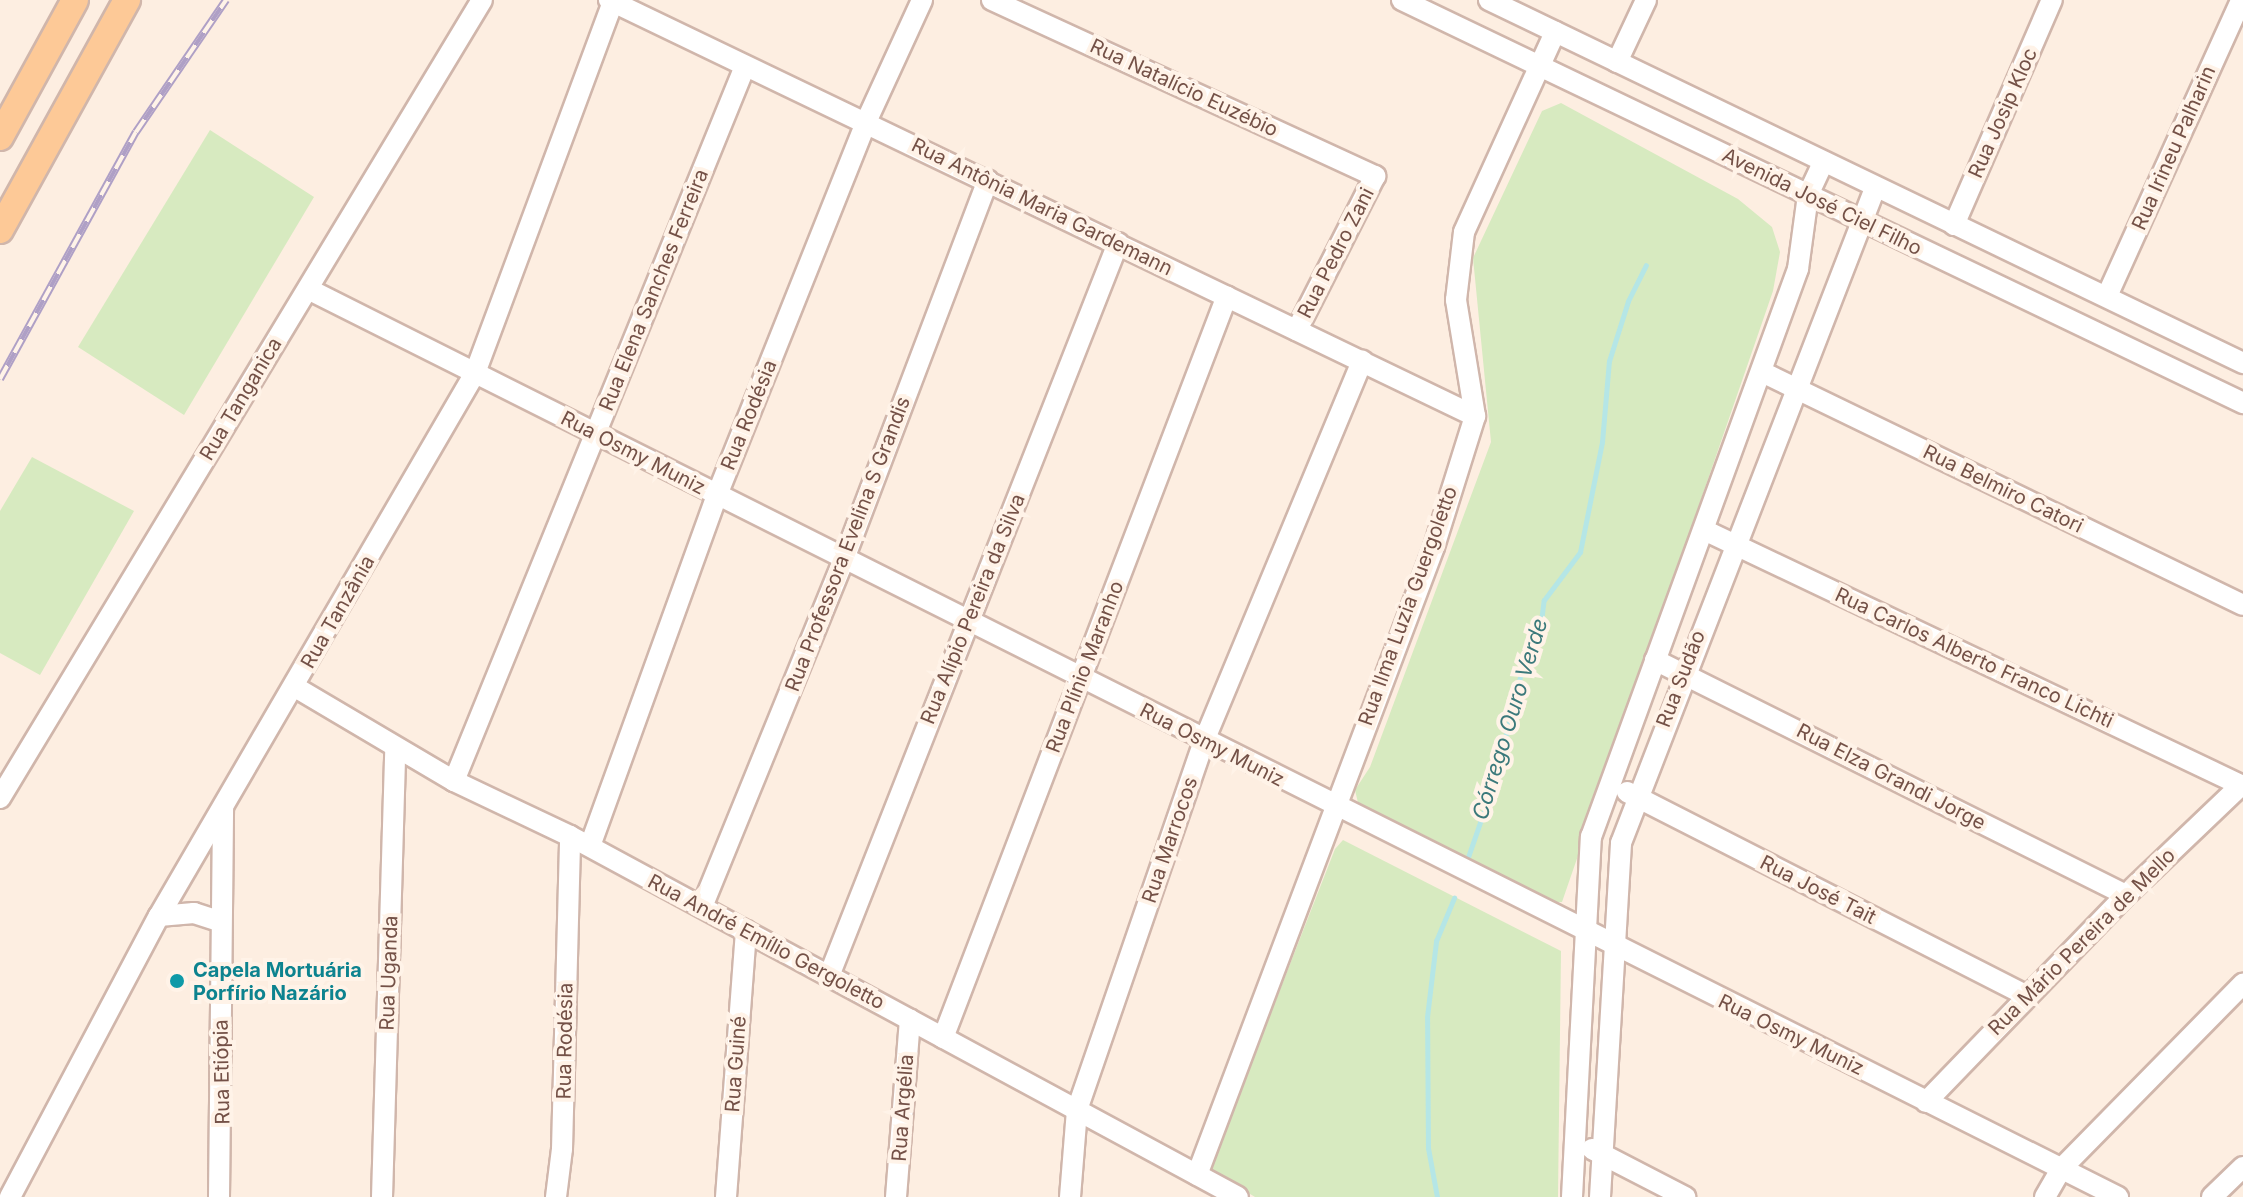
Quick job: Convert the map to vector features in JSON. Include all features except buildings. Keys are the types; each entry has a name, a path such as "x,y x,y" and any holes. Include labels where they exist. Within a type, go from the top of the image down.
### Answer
{"main road":[{"path":"0,137 75,0"},
{"path":"0,230 127,0"}],"street":[{"name":"Rua Tanganica","path":"0,798 482,0"},
{"name":"Rua Rodésia","path":"590,846 717,495 866,122 922,0"},
{"name":"Rua Natalício Euzébio","path":"992,0 1375,176"},
{"name":"Avenida José Ciel Filho","path":"1402,0 1860,221 2240,395"},
{"name":"Avenida José Ciel Filho","path":"1489,0 2243,363"},
{"path":"1617,62 1646,0"},
{"name":"Rua Josip Kloc","path":"1954,225 2052,0"},
{"name":"Rua Irineu Palharin","path":"2107,296 2241,0"},
{"name":"Rua Antônia Maria Gardemann","path":"611,1 1475,416"},
{"name":"Rua Tanzânia","path":"12,1196 159,916 475,373 611,1"},
{"name":"Rua Ilma Luzia Guergoletto","path":"1197,1175 1333,806 1434,547 1475,416 1456,300 1464,232 1555,32"},
{"name":"Rua Elena Sanches Ferreira","path":"454,781 745,66"},
{"name":"Rua Sudão","path":"1572,1197 1591,837 1798,269 1808,195 1823,163"},
{"name":"Rua Pedro Zani","path":"1297,330 1375,176"},
{"name":"Rua Professora Evelina S Grandis","path":"702,907 844,559 988,180"},
{"name":"Rua Sudão","path":"1600,1197 1621,843 1683,673 1875,188"},
{"name":"Rua Alípio Pereira da Silva","path":"829,976 1118,243"},
{"name":"Rua Osmy Muniz","path":"308,289 1585,933 2118,1197"},
{"name":"Rua Plínio Maranho","path":"943,1038 1227,296"},
{"name":"Rua Marrocos","path":"1070,1197 1077,1110 1204,741 1362,361"},
{"name":"Rua Belmiro Catori","path":"1762,372 2243,605"},
{"name":"Rua Carlos Alberto Franco Lichti","path":"1704,530 2242,786"},
{"name":"Rua Elza Grandi Jorge","path":"1655,660 2126,895"},
{"name":"Rua André Emílio Gergoletto","path":"295,687 395,749 454,781 590,846 1238,1197"},
{"name":"Rua Uganda","path":"382,1197 395,749"},
{"name":"Rua José Tait","path":"1610,783 2027,996"},
{"name":"Rua Mário Pereira de Mello","path":"1926,1102 2126,895 2242,786"},
{"name":"Rua Etiópia","path":"219,1197 224,1107 219,921 223,803"},
{"name":"Rua Rodésia","path":"556,1197 562,1149 570,836"},
{"path":"159,916 194,913 219,921"},
{"name":"Rua Guiné","path":"726,1197 746,931"},
{"path":"2045,1197 2061,1169 2243,984"},
{"name":"Rua Argélia","path":"896,1197 910,1020"},
{"path":"1575,1139 1685,1197"},
{"path":"2212,1197 2243,1167"}],"green space":[{"path":"1561,103 1738,199 1772,227 1780,252 1773,291 1562,902 1549,902 1358,803 1355,790 1370,767 1491,442 1473,258 1542,111"},
{"path":"210,130 314,197 184,415 78,347"},
{"path":"32,457 134,511 40,675 0,653 0,511"},
{"path":"1343,840 1561,951 1558,1197 1255,1197 1214,1172 1211,1166 1335,849"}],"waterway":[{"name":"Córrego Ouro Verde","path":"1468,857 1494,782 1523,665 1539,638 1544,600 1580,552 1602,442 1609,361 1628,301 1646,265"},
{"name":"Córrego Ouro Verde","path":"1437,1197 1428,1148 1427,1017 1436,941 1454,898"}],"railway":[{"path":"0,379 136,132 226,0"}],"place":[{"name":"Capela Mortuária Porfírio Nazário","path":"177,981"}]}
